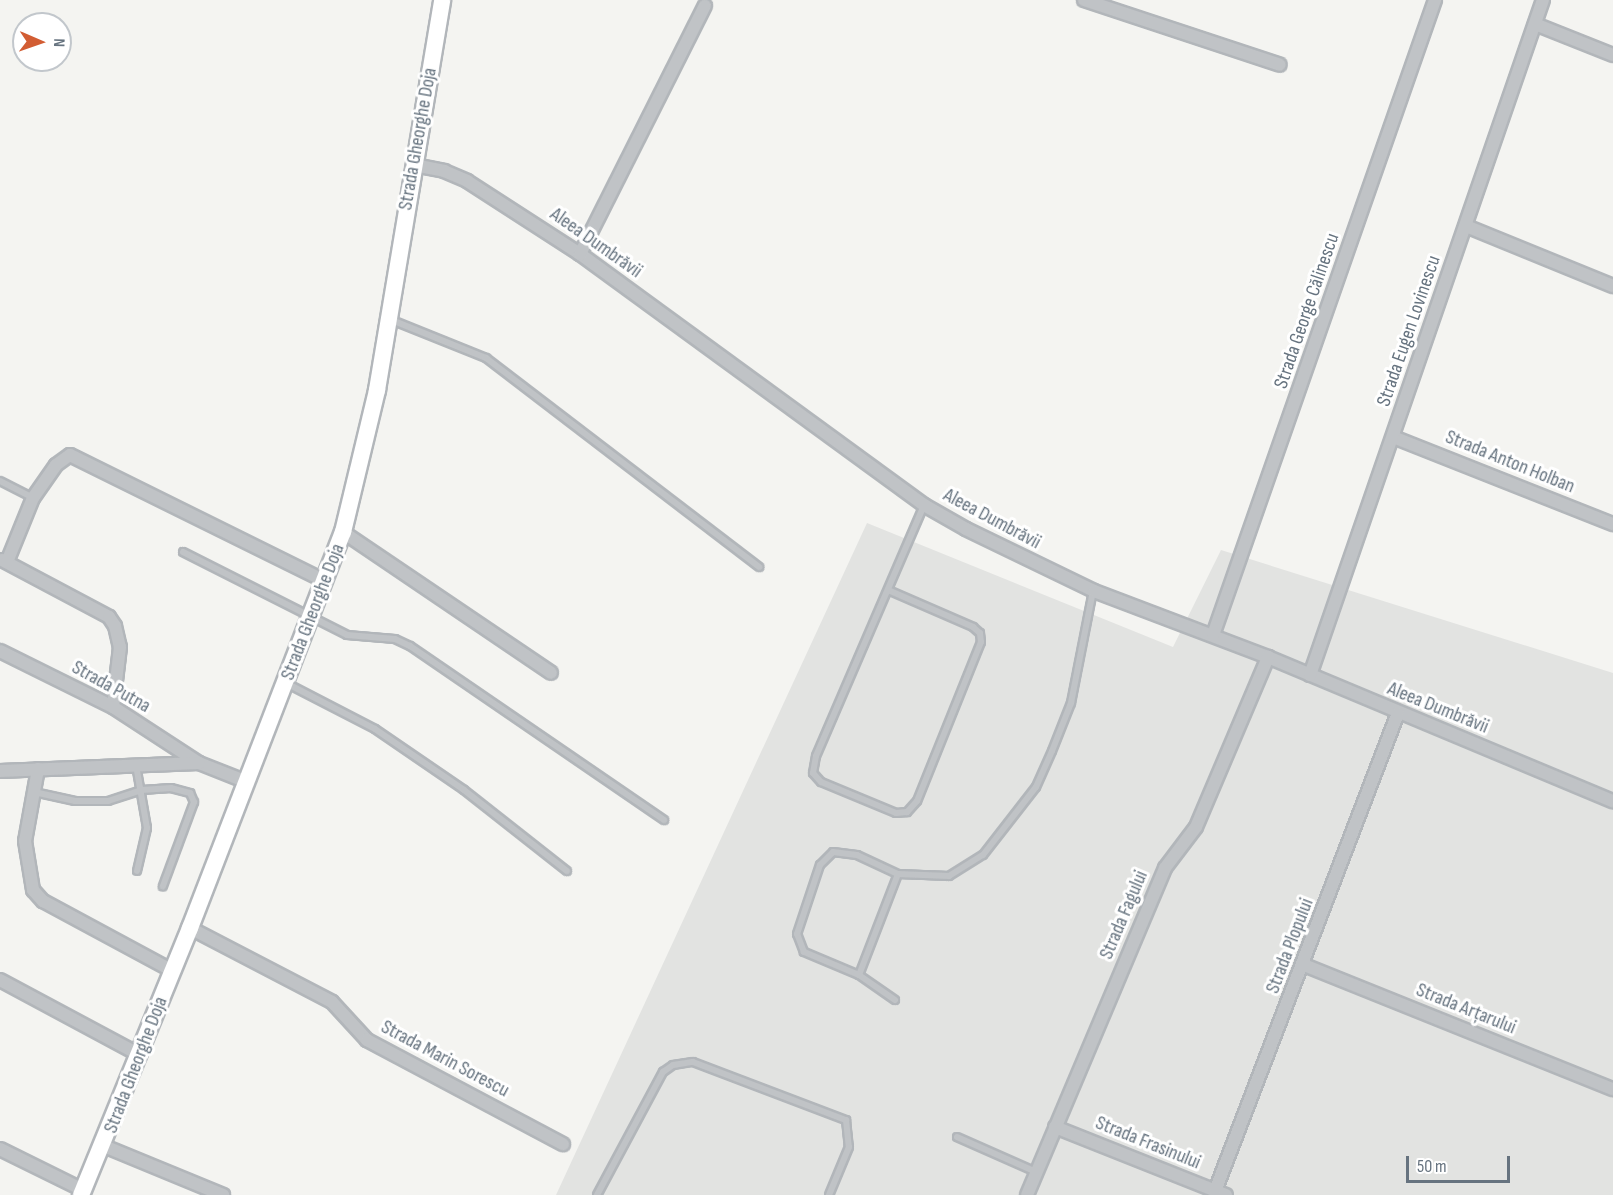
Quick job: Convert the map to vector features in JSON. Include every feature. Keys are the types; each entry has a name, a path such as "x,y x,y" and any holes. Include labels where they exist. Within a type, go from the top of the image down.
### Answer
{"main road":[{"name":"Strada Gheorghe Doja","path":"82,1192 104,1146 344,532 377,390 442,0"}],"street":[{"path":"1084,0 1280,65"},
{"name":"Strada George Călinescu","path":"1214,635 1435,0"},
{"name":"Strada Eugen Lovinescu","path":"1310,675 1543,0"},
{"path":"580,254 705,6"},
{"path":"1535,24 1613,55"},
{"name":"Aleea Dumbrăvii","path":"414,165 444,171 467,181 580,254 924,505 1094,591 1214,635 1613,801"},
{"path":"1466,226 1613,286"},
{"name":"Strada Anton Holban","path":"1394,437 1613,524"},
{"path":"113,707 119,667 116,626 109,617 3,560 33,498 56,465 70,455 325,581"},
{"path":"344,532 550,674"},
{"name":"Strada Putna","path":"0,651 113,707 199,763 247,782"},
{"name":"Strada Fagului","path":"1027,1195 1165,868 1196,827 1268,657"},
{"name":"Strada Plopului","path":"1214,1192 1305,965 1398,713"},
{"name":"Strada Putna","path":"0,771 199,763"},
{"path":"38,769 26,841 33,890 43,901 173,971"},
{"name":"Strada Marin Sorescu","path":"190,928 332,1002 367,1040 563,1144"},
{"name":"Strada Arțarului","path":"1305,965 1613,1089"},
{"path":"0,980 140,1055"},
{"name":"Strada Frasinului","path":"1055,1127 1214,1192"},
{"path":"104,1146 223,1195"},
{"path":"0,1149 82,1192"}],"lane":[{"path":"389,318 486,358 759,567"},
{"path":"0,481 33,498"},
{"path":"888,590 973,627 980,633 981,642 917,801 907,812 896,813 821,782 813,773 816,756 924,505"},
{"path":"183,552 347,635 395,639 410,646 664,820"},
{"path":"895,1000 859,975 804,952 797,934 820,865 833,852 857,855 898,874 950,876 983,855 1014,820 1036,787 1071,703 1094,591"},
{"path":"285,682 375,729 464,790 567,871"},
{"path":"136,765 147,828 137,871"},
{"path":"34,792 75,801 108,801 142,790 181,789 190,793 194,802 163,886"},
{"path":"859,975 898,874"},
{"path":"597,1195 663,1072 673,1065 693,1062 846,1120 849,1147 829,1195"},
{"path":"957,1137 1036,1172"}],"shaded area":[{"path":"867,523 1173,647 1221,550 1613,673 1613,1195 556,1195"}]}
